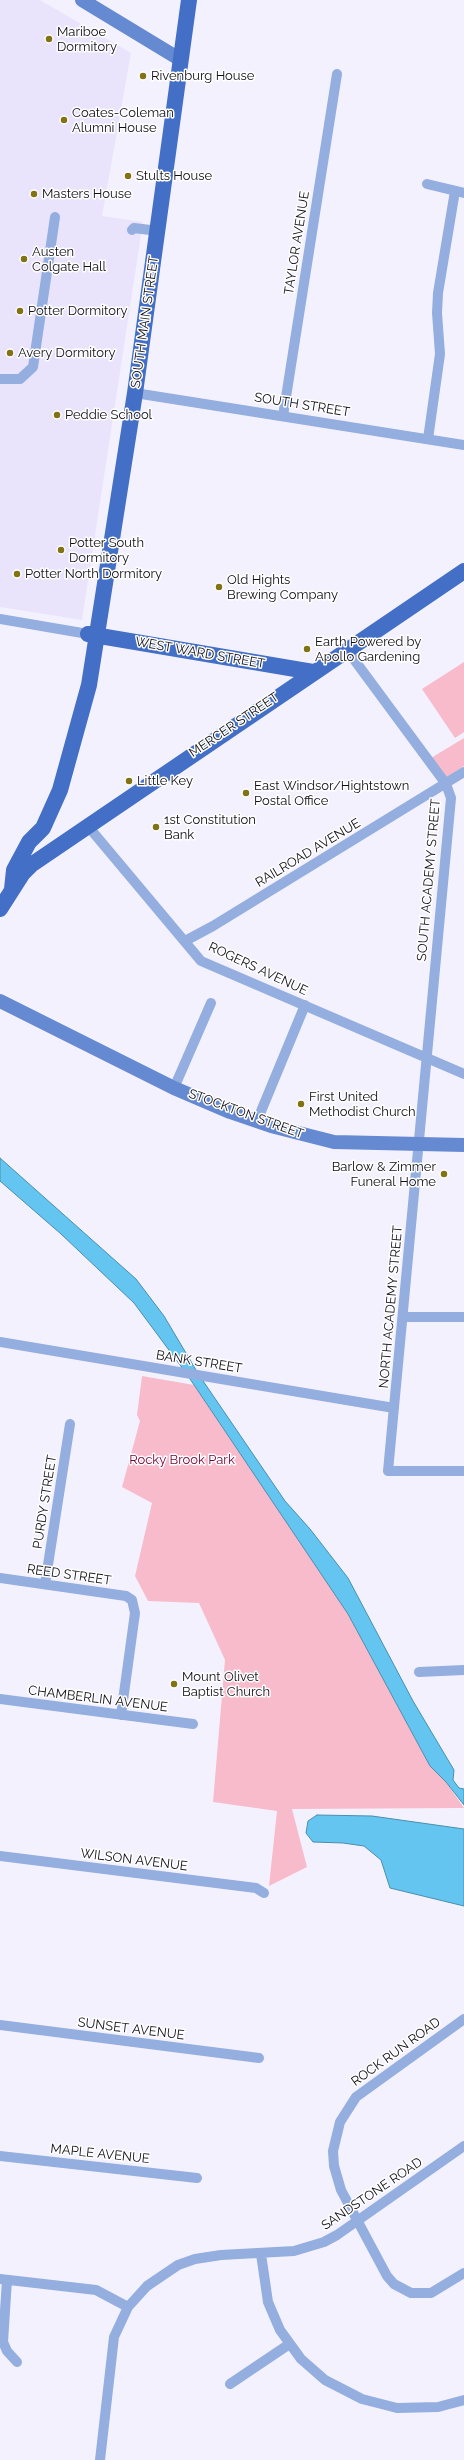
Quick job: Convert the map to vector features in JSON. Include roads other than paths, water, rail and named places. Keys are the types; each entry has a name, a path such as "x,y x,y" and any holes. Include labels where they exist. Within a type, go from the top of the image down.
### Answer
{"main road":[{"path":"82,0 181,60"},
{"name":"SOUTH MAIN STREET","path":"12,889 14,870 29,842 43,828 68,768 89,685 93,635 135,393 189,0"},
{"name":"MERCER STREET","path":"0,909 12,889 31,865 87,825 464,571"},
{"name":"WEST WARD STREET","path":"93,635 313,672"},
{"name":"STOCKTON STREET","path":"0,1001 174,1088 257,1121 334,1142 464,1145"}],"street":[{"name":"TAYLOR AVENUE","path":"283,416 337,74"},
{"path":"427,184 459,192 438,293 437,313 440,354 428,439"},
{"path":"0,379 20,378 33,367 55,217"},
{"name":"SOUTH STREET","path":"135,393 464,445"},
{"path":"0,619 93,635"},
{"name":"SOUTH ACADEMY STREET","path":"347,650 446,784 451,798 419,1145"},
{"name":"RAILROAD AVENUE","path":"185,941 209,929 464,772"},
{"name":"ROGERS AVENUE","path":"87,825 201,960 464,1074"},
{"path":"174,1088 211,1003"},
{"path":"257,1121 305,1005"},
{"name":"NORTH ACADEMY STREET","path":"419,1145 388,1471 464,1471"},
{"path":"403,1317 464,1317"},
{"name":"BANK STREET","path":"0,1342 394,1408"},
{"name":"PURDY STREET","path":"45,1584 70,1424"},
{"name":"REED STREET","path":"0,1578 126,1596 132,1600 135,1613 121,1715"},
{"path":"419,1672 464,1670"},
{"name":"CHAMBERLIN AVENUE","path":"0,1700 194,1724"},
{"name":"WILSON AVENUE","path":"0,1856 256,1888 264,1893"},
{"name":"ROCK RUN ROAD","path":"464,2019 365,2089 347,2109 335,2136 334,2166 341,2190 357,2222 387,2276 402,2290 416,2294 431,2293 464,2273"},
{"name":"SUNSET AVENUE","path":"0,2025 259,2058"},
{"name":"SANDSTONE ROAD","path":"100,2460 111,2353 120,2321 128,2307 147,2286 178,2265 208,2256 261,2254 310,2248 337,2235 357,2222 464,2146"},
{"name":"MAPLE AVENUE","path":"0,2156 197,2178"},
{"path":"261,2254 268,2302 288,2345 301,2360 325,2380 362,2400 397,2408 418,2409 438,2407 464,2400"},
{"path":"17,2362 7,2351 3,2342 3,2280 96,2290 128,2307"},
{"path":"230,2384 288,2345"}],"water":[{"path":"0,1158 136,1279 164,1316 199,1375 285,1501 310,1529 348,1578 413,1701 454,1770 453,1780 459,1788 464,1789 464,1805 446,1782 430,1766 348,1614 186,1373 134,1303 61,1234 0,1181"},
{"path":"317,1815 372,1816 464,1829 464,1906 390,1888 381,1860 364,1846 343,1843 313,1842 306,1833 308,1821"}],"place":[{"name":"Mariboe Dormitory","path":"49,39"},
{"name":"Rivenburg House","path":"143,76"},
{"name":"Coates-Coleman Alumni House","path":"64,120"},
{"name":"Stults House","path":"128,176"},
{"name":"Masters House","path":"34,194"},
{"name":"Austen Colgate Hall","path":"24,259"},
{"name":"Potter Dormitory","path":"20,311"},
{"name":"Avery Dormitory","path":"10,353"},
{"name":"Peddie School","path":"57,415"},
{"name":"Potter South Dormitory","path":"61,550"},
{"name":"Potter North Dormitory","path":"17,574"},
{"name":"Old Hights Brewing Company","path":"219,587"},
{"name":"Earth Powered by Apollo Gardening","path":"307,649"},
{"name":"Little Key","path":"129,781"},
{"name":"East Windsor/Hightstown Postal Office","path":"246,793"},
{"name":"1st Constitution Bank","path":"156,827"},
{"name":"First United Methodist Church","path":"301,1104"},
{"name":"Barlow & Zimmer Funeral Home","path":"444,1174"},
{"name":"Mount Olivet Baptist Church","path":"174,1684"}],"park label":[{"name":"Rocky Brook Park","path":"182,1460"}]}
